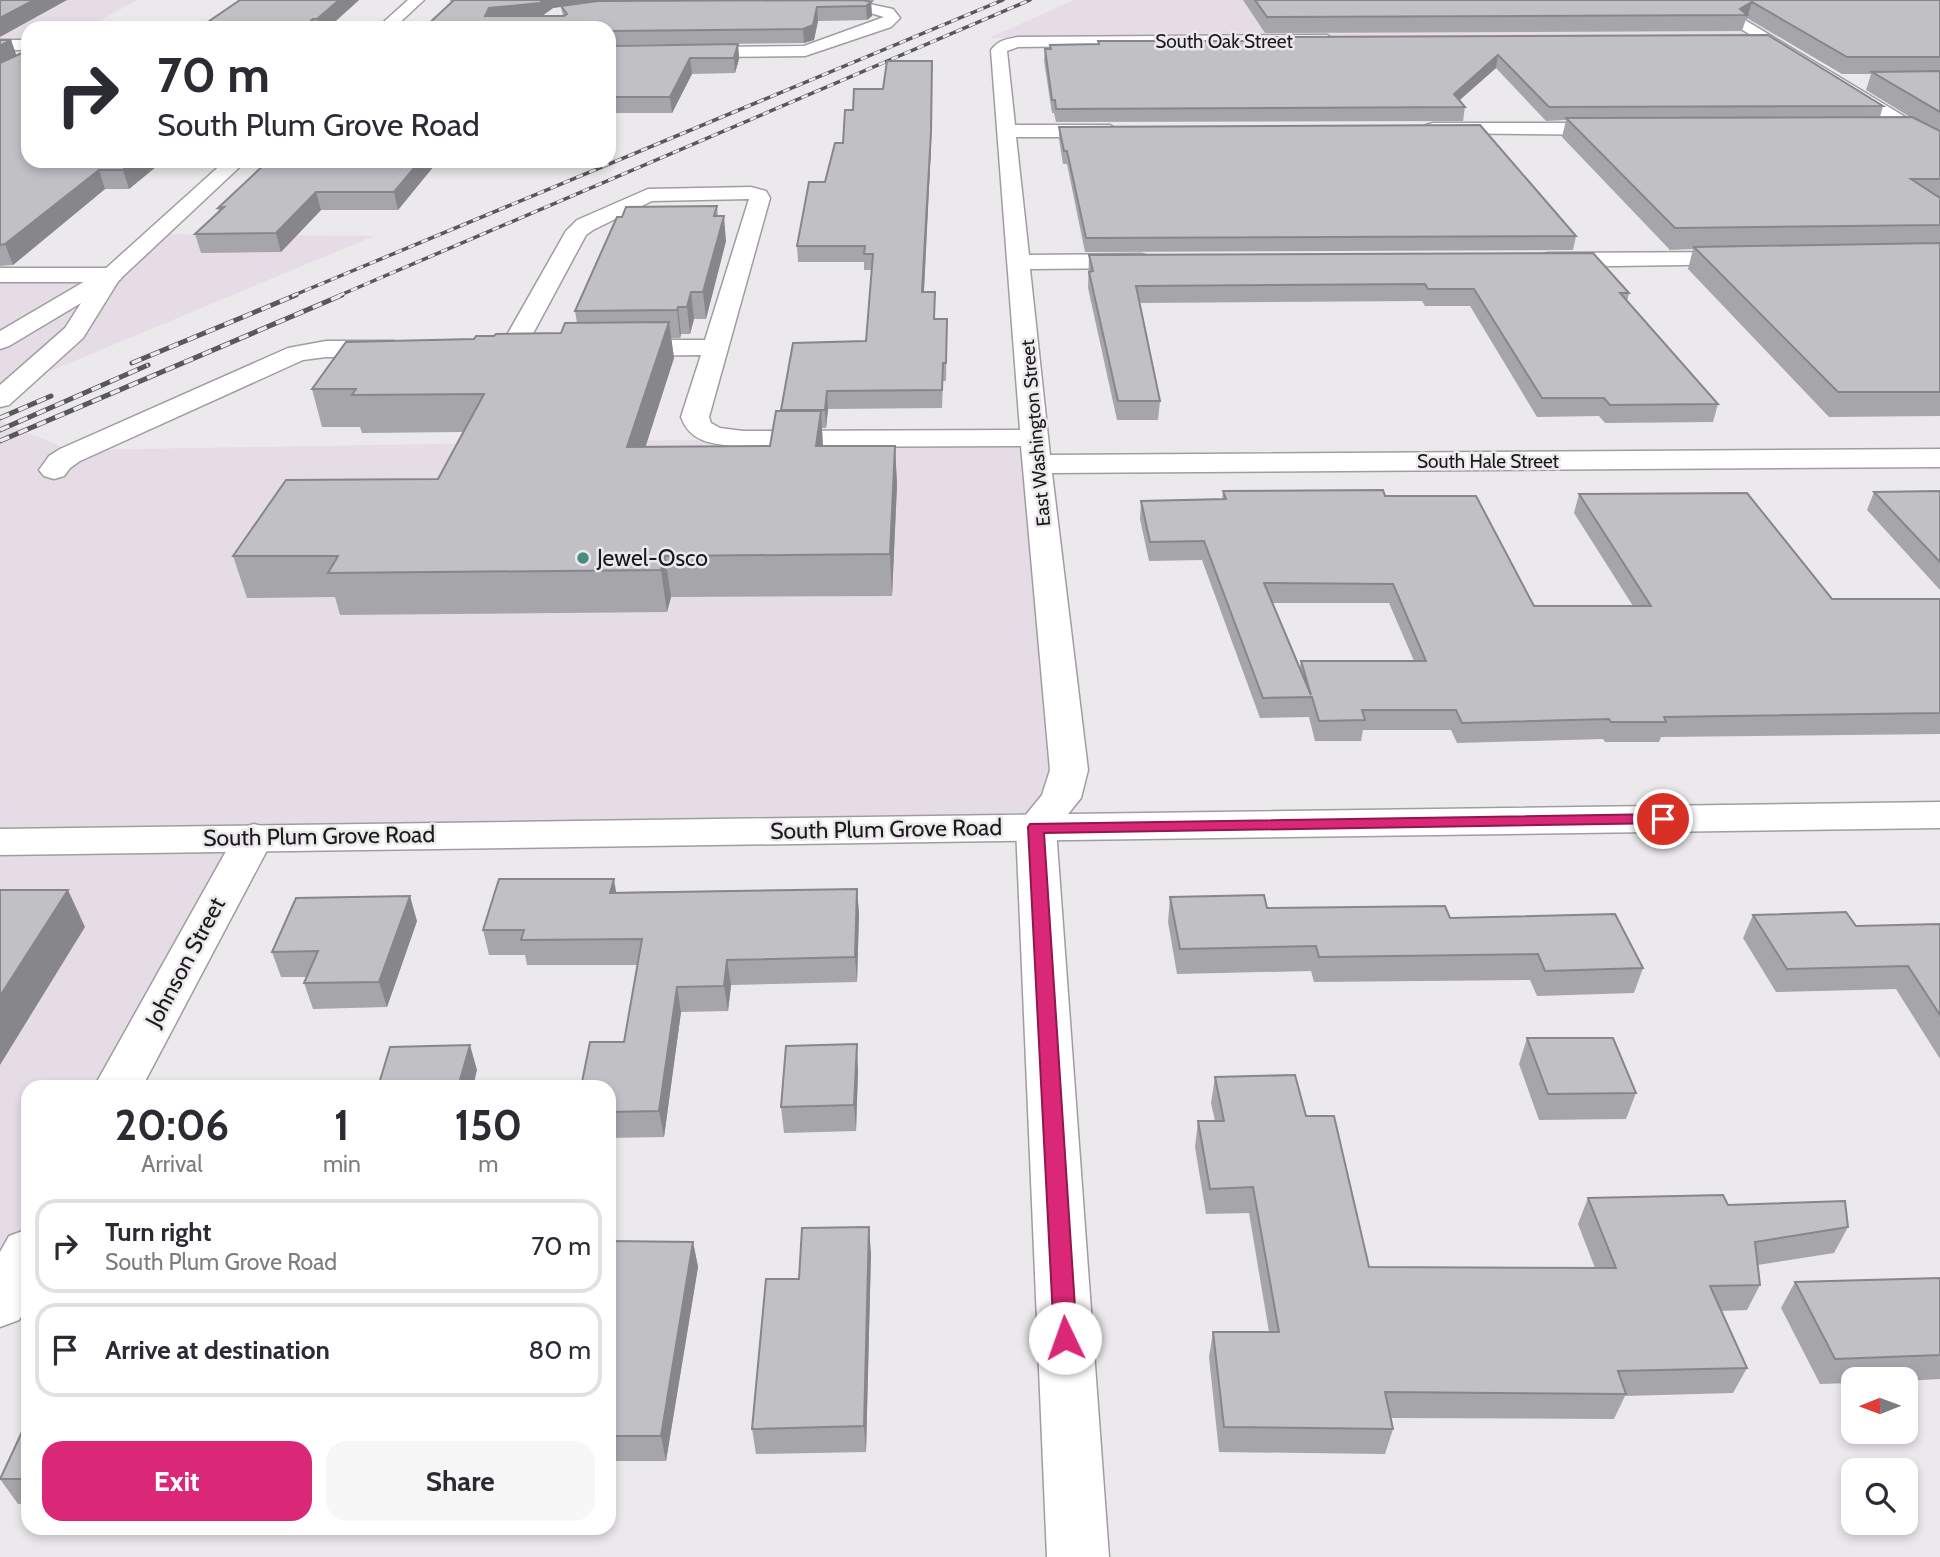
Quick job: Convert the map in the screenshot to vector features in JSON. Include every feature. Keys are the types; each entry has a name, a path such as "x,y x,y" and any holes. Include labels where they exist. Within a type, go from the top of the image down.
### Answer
{"street":[{"path":"393,21 417,0"},
{"path":"616,52 805,51 886,24 892,18 888,12 875,8 806,6"},
{"path":"1735,19 1940,146"},
{"path":"1739,39 1766,38"},
{"name":"South Oak Street","path":"1018,42 1336,40"},
{"name":"East Washington Street","path":"1018,42 1006,44 999,50 1069,770 1061,798 1036,827"},
{"path":"0,45 21,45"},
{"path":"1834,82 1864,81"},
{"path":"1875,128 1908,127"},
{"path":"1415,130 1638,129"},
{"path":"1007,131 1123,131"},
{"path":"0,341 112,275 228,168"},
{"path":"512,349 577,231 585,225 648,195 759,195 716,347 594,348"},
{"path":"1530,260 1765,258"},
{"path":"1020,262 1168,261"},
{"path":"0,275 112,275"},
{"path":"0,399 74,333 112,275"},
{"name":"South Hale Street","path":"716,347 695,417 699,428 714,436 743,439 1036,451 1940,458"},
{"path":"486,349 567,348"},
{"path":"54,470 59,462 70,455 297,353 326,349 419,349"},
{"name":"South Plum Grove Road","path":"0,842 1940,815"},
{"path":"1036,827 1078,1557"},
{"name":"Johnson Street","path":"122,1080 254,837"},
{"path":"0,1303 21,1265"}],"shaded area":[{"path":"0,0 137,0 100,21 21,21 21,42 0,42"},
{"path":"1074,0 1940,0 1940,35 989,38"},
{"path":"155,234 374,236 0,392 0,275 112,275"},
{"path":"0,421 69,450 743,439 1034,438 1069,770 1036,827 254,837 121,1080 21,1080 21,1264 0,1303"}],"building":[{"path":"0,0 34,0 0,18"},
{"path":"240,0 339,0 317,19 311,21 209,21"},
{"path":"454,0 543,0 540,3 489,8 485,16 564,16 567,14 561,6 598,1 871,2 866,6 817,7 813,25 803,29 616,31 616,21 432,21"},
{"path":"1255,0 1940,0 1940,57 1847,57 1752,2 1740,9 1747,15 1267,17"},
{"path":"1768,35 1883,106 1549,107 1498,55 1454,94 1465,107 1056,109 1055,100 1052,100 1045,49 1051,49 1050,45 1099,44 1098,41 1279,41 1276,37"},
{"path":"0,40 11,40 0,46"},
{"path":"738,44 734,58 690,58 670,97 616,97 616,46"},
{"path":"21,53 21,168 125,168 99,170 5,244 0,245 0,63"},
{"path":"887,61 932,61 922,292 935,292 934,319 947,319 942,390 827,391 825,410 781,410 793,343 866,341 873,254 864,254 865,246 797,246 809,182 825,182 835,143 843,143 845,110 853,110 854,89 883,89"},
{"path":"1940,71 1940,112 1872,72"},
{"path":"1912,117 1940,131 1940,179 1911,179 1940,198 1940,225 1675,228 1566,118"},
{"path":"1480,125 1576,236 1086,238 1067,151 1064,151 1059,127"},
{"path":"261,168 414,168 394,192 316,192 276,233 195,234 224,207 218,208"},
{"path":"717,206 714,216 724,216 703,292 691,292 687,307 678,307 677,310 575,311 617,217 622,217 626,207"},
{"path":"1940,243 1940,392 1838,392 1694,247"},
{"path":"1593,253 1629,293 1620,293 1718,404 1610,405 1604,398 1542,398 1474,289 1428,289 1425,284 1136,286 1160,401 1118,401 1089,272 1093,271 1089,255"},
{"path":"669,322 627,447 770,446 776,411 821,411 816,446 895,446 890,554 665,556 661,570 328,573 338,556 233,556 286,480 438,479 484,394 352,395 356,389 312,389 346,342 474,339 476,336 496,334 561,333 565,323"},
{"path":"1383,490 1385,496 1476,496 1534,606 1651,606 1579,494 1747,493 1832,599 1940,599 1940,713 1664,717 1666,722 1611,722 1609,719 1462,723 1456,710 1362,710 1365,720 1319,721 1312,697 1263,698 1204,541 1150,542 1141,501 1226,499 1223,491","holes":["1264,583 1393,584 1426,661 1301,661 1311,695"]},
{"path":"1940,491 1940,562 1874,492"},
{"path":"499,879 614,879 610,893 857,889 855,957 727,960 724,986 677,987 659,1111 616,1112 616,1080 582,1080 590,1042 624,1042 642,939 521,940 524,930 483,930"},
{"path":"0,890 68,890 0,996"},
{"path":"1264,895 1267,908 1445,906 1450,918 1615,914 1643,968 1545,971 1538,954 1319,957 1316,946 1180,949 1170,897"},
{"path":"410,896 379,982 304,983 318,951 272,952 296,898"},
{"path":"1846,912 1856,926 1940,924 1940,1015 1908,966 1787,969 1753,915"},
{"path":"1527,1038 1613,1038 1636,1093 1548,1094"},
{"path":"857,1044 854,1105 781,1107 786,1046"},
{"path":"470,1045 460,1080 380,1080 390,1047"},
{"path":"1295,1075 1306,1116 1334,1116 1369,1267 1616,1268 1588,1198 1723,1195 1728,1205 1845,1201 1848,1227 1755,1242 1760,1285 1710,1286 1747,1368 1618,1371 1626,1394 1385,1392 1393,1429 1224,1427 1213,1332 1279,1332 1253,1187 1210,1189 1198,1121 1224,1121 1215,1077"},
{"path":"869,1227 864,1426 752,1429 766,1279 799,1279 802,1228"},
{"path":"616,1241 693,1242 661,1436 616,1436"},
{"path":"1940,1278 1940,1355 1835,1359 1795,1282"},
{"path":"21,1434 21,1479 0,1479"}],"railway":[{"path":"616,161 1003,0"},
{"path":"338,296 1030,0"},
{"path":"292,296 599,168"},
{"path":"132,363 296,295"},
{"path":"0,441 342,295"},
{"path":"0,430 148,365"},
{"path":"0,418 51,396"}],"place":[{"name":"Jewel-Osco","path":"583,558"}],"route":[{"path":"1065,1338 1036,827 1663,819"}]}
